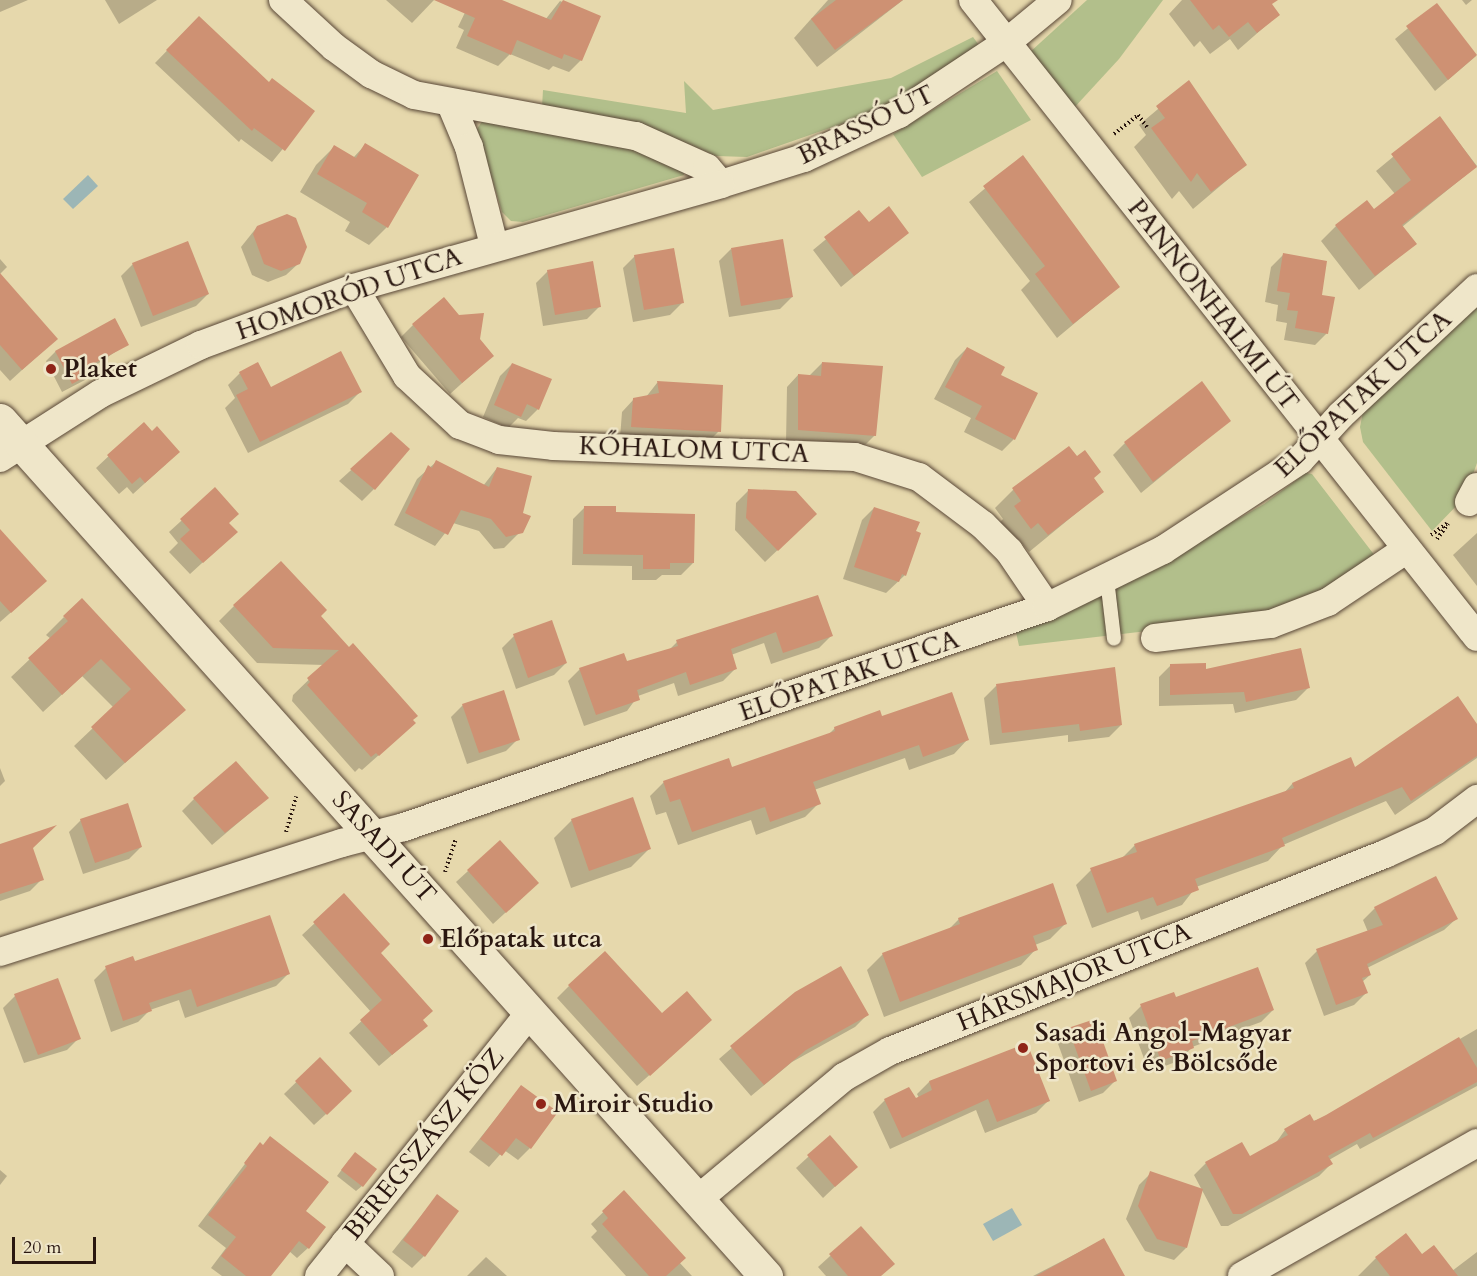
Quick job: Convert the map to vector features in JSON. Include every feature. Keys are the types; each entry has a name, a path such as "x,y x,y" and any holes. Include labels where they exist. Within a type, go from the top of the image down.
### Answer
{"street":[{"path":"283,0 307,25 371,74 414,96 636,136 707,168 721,184"},
{"name":"PANNONHALMI ÚT","path":"973,0 1477,637"},
{"name":"BRASSÓ ÚT","path":"721,184 804,158 899,114 1006,43 1059,1"},
{"path":"451,104 470,147 494,245"},
{"name":"HOMORÓD UTCA","path":"11,452 100,394 154,365 354,288 494,245 721,184"},
{"name":"KŐHALOM UTCA","path":"354,288 407,376 460,424 499,440 553,446 814,453 855,457 919,477 983,525 1009,551 1047,607"},
{"name":"ELŐPATAK UTCA","path":"0,952 372,834 404,827 1047,607 1163,550 1299,460 1477,288"},
{"name":"SASADI ÚT","path":"0,420 11,452 372,834 766,1276"},
{"path":"1155,638 1271,624 1328,602 1407,549"},
{"name":"HÁRSMAJOR UTCA","path":"697,1200 844,1077 890,1051 1385,854 1435,831 1477,799"},
{"name":"BEREGSZÁSZ KÖZ","path":"319,1276 530,1013"},
{"path":"1242,1276 1477,1143"},
{"path":"345,1243 380,1276"}],"lane":[{"path":"1107,579 1114,639"}],"path":[{"path":"1092,151 1138,115 1147,127"},
{"path":"1438,540 1448,523 1473,494"},
{"path":"1407,549 1448,523"},
{"path":"285,839 297,793"}],"green space":[{"path":"1087,0 1163,0 1119,59 1073,109 1029,53"},
{"path":"973,37 982,49 890,107 747,157 716,156 669,136 542,107 543,90 686,113 684,81 713,110 891,78"},
{"path":"997,71 1031,120 922,177 893,134"},
{"path":"483,120 533,126 670,159 683,166 684,175 523,222 511,221 502,212 477,129"},
{"path":"1477,307 1477,463 1465,497 1432,531 1363,442 1360,427 1363,412"},
{"path":"1306,473 1312,474 1379,561 1342,585 1250,619 1019,646 1016,632 1132,579 1264,504"}],"water":[{"path":"88,175 98,186 73,209 63,199"},
{"path":"1012,1208 1022,1225 993,1241 983,1224"}],"building":[{"path":"434,0 502,0 551,20 563,0 601,16 582,61 564,54 562,59 517,40 511,55 467,36 475,18"},
{"path":"836,0 903,0 835,50 811,19"},
{"path":"1190,0 1278,0 1272,4 1280,15 1257,33 1248,22 1229,37 1219,25 1213,30"},
{"path":"1437,3 1477,55 1448,80 1406,26"},
{"path":"199,16 269,82 272,78 315,111 285,151 254,128 252,131 166,50"},
{"path":"1189,80 1247,165 1211,192 1197,173 1191,182 1151,128 1165,118 1156,106"},
{"path":"1440,116 1477,167 1402,225 1417,244 1375,276 1335,225 1367,200 1374,209 1411,180 1391,154"},
{"path":"365,143 419,175 388,228 362,212 367,203 317,174 334,145 356,158"},
{"path":"1023,155 1120,287 1073,324 1035,274 1045,266 983,186"},
{"path":"889,206 909,233 854,276 824,237 859,210 869,222"},
{"path":"287,214 296,218 307,247 300,264 281,271 264,264 253,234 257,226"},
{"path":"783,239 793,297 741,306 731,248"},
{"path":"188,241 209,294 153,316 132,263"},
{"path":"674,248 684,303 644,310 634,255"},
{"path":"1283,253 1327,261 1322,295 1335,297 1328,334 1295,328 1298,311 1287,310 1290,293 1277,291"},
{"path":"593,261 601,307 555,315 547,270"},
{"path":"0,273 58,339 22,370 0,345"},
{"path":"444,297 459,315 484,313 480,339 494,356 462,383 412,324"},
{"path":"115,318 129,345 93,364 96,371 72,384 55,351"},
{"path":"967,347 1005,367 1001,375 1038,393 1015,440 975,419 982,406 945,387"},
{"path":"341,351 362,392 260,442 236,395 248,389 239,372 258,362 271,387"},
{"path":"822,362 883,366 876,436 798,430 798,374 821,376"},
{"path":"512,363 552,379 539,410 527,404 521,417 494,405"},
{"path":"657,381 723,385 721,432 631,427 633,398 659,393"},
{"path":"1202,381 1231,421 1153,482 1124,442"},
{"path":"144,422 152,431 157,426 180,452 145,483 140,477 132,484 107,455"},
{"path":"391,432 410,449 375,490 350,469"},
{"path":"1069,446 1077,456 1085,450 1101,472 1094,478 1104,492 1048,535 1038,523 1031,529 1014,506 1021,501 1012,488"},
{"path":"436,460 489,487 497,467 532,476 523,513 531,516 523,533 506,537 491,519 461,510 448,535 405,513 428,465 432,468"},
{"path":"215,487 239,514 229,523 238,532 203,563 180,539 190,530 180,519"},
{"path":"748,489 796,491 817,514 778,551 746,518"},
{"path":"584,506 616,506 616,512 695,514 694,563 670,563 670,569 643,569 643,555 583,554"},
{"path":"874,507 920,522 916,531 921,533 906,576 902,574 899,582 854,567"},
{"path":"0,529 47,581 11,613 0,601"},
{"path":"281,561 327,610 321,616 349,647 353,643 418,716 413,720 416,723 379,756 376,753 371,757 307,685 310,682 307,678 339,650 273,648 233,605"},
{"path":"818,595 833,636 783,653 776,632 731,649 737,669 690,685 686,672 637,690 640,700 596,715 579,668 624,653 627,661 678,646 676,640"},
{"path":"82,598 186,710 125,763 91,727 131,689 101,659 62,695 28,658 68,621 63,616"},
{"path":"552,620 567,663 528,678 513,634"},
{"path":"1301,648 1310,688 1246,702 1244,692 1170,695 1170,664 1206,663 1206,669"},
{"path":"1115,667 1122,725 1080,731 1079,724 1002,733 996,684"},
{"path":"504,690 520,740 479,753 462,704"},
{"path":"952,692 969,740 923,757 919,745 813,782 821,804 770,822 765,807 692,832 680,799 670,802 663,781 729,758 732,767 835,731 834,727 880,710 882,716"},
{"path":"1458,696 1477,724 1477,756 1411,801 1402,787 1282,838 1285,846 1195,879 1199,890 1157,906 1153,897 1107,913 1090,868 1137,852 1134,844 1294,788 1292,783 1351,757 1355,767"},
{"path":"236,761 269,798 225,833 193,798"},
{"path":"633,797 651,849 589,871 571,819"},
{"path":"128,803 142,847 95,863 80,819"},
{"path":"57,825 33,848 44,880 0,894 0,844"},
{"path":"500,840 539,883 506,913 467,870"},
{"path":"1436,876 1458,919 1367,964 1371,975 1362,978 1368,993 1336,1005 1316,949 1383,925 1374,907"},
{"path":"1053,883 1067,924 1033,936 1038,950 900,1002 882,953 960,924 958,918"},
{"path":"344,893 390,944 381,953 433,1011 423,1020 428,1026 392,1055 360,1020 382,1000 313,922"},
{"path":"270,915 290,974 197,1007 191,989 149,1003 152,1011 123,1021 105,966 133,956 135,961"},
{"path":"605,951 662,1013 687,991 712,1020 650,1076 568,985"},
{"path":"841,966 869,1015 806,1050 764,1085 730,1046 795,992"},
{"path":"1258,967 1274,1010 1192,1041 1194,1048 1161,1061 1140,1004 1174,992 1176,997"},
{"path":"58,978 81,1039 38,1055 14,994"},
{"path":"1095,1019 1117,1081 1091,1091 1068,1028"},
{"path":"1459,1037 1477,1068 1477,1082 1373,1138 1370,1133 1328,1156 1333,1164 1242,1214 1233,1214 1205,1162 1242,1142 1250,1156 1288,1135 1284,1129 1310,1114 1314,1121 1326,1115"},
{"path":"1027,1043 1050,1101 997,1122 988,1099 902,1138 884,1099 909,1087 916,1098 932,1090 929,1081"},
{"path":"320,1057 352,1091 327,1115 295,1081"},
{"path":"521,1085 558,1112 531,1149 516,1138 502,1156 480,1139"},
{"path":"830,1135 858,1167 835,1187 807,1155"},
{"path":"270,1136 329,1182 306,1211 326,1227 309,1249 299,1241 271,1276 246,1276 221,1256 236,1237 208,1215 247,1166 244,1163 260,1142 263,1145"},
{"path":"355,1152 377,1169 363,1187 341,1170"},
{"path":"1150,1171 1203,1189 1187,1248 1157,1239 1138,1206"},
{"path":"624,1190 686,1258 666,1276 649,1276 602,1224 608,1218 602,1211"},
{"path":"437,1194 459,1211 425,1257 403,1240"},
{"path":"861,1226 895,1264 881,1276 848,1276 829,1254"},
{"path":"1406,1233 1422,1254 1434,1245 1458,1276 1390,1276 1375,1257"},
{"path":"1104,1238 1125,1276 1036,1276"}],"place":[{"name":"Plaket","path":"51,369"},
{"name":"Előpatak utca","path":"428,939"},
{"name":"Sasadi Angol-Magyar Sportovi és Bölcsőde","path":"1023,1048"},
{"name":"Miroir Studio","path":"541,1104"}]}
